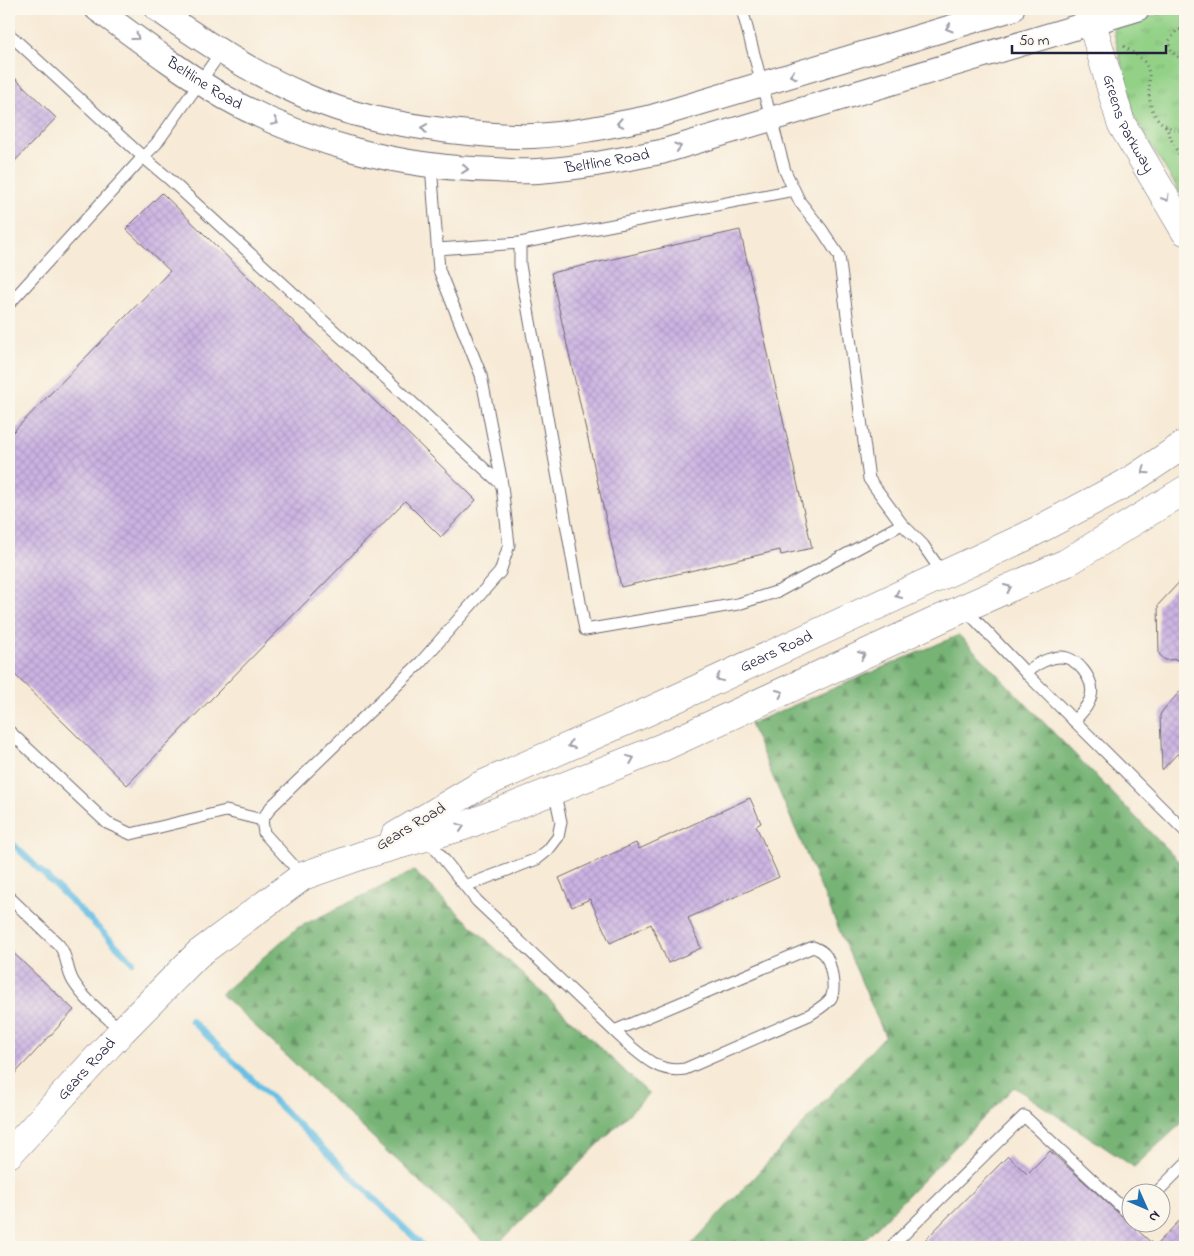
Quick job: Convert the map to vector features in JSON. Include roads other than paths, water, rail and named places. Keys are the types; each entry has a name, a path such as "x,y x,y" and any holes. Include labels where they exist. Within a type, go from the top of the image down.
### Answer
{"street":[{"name":"Beltline Road","path":"97,9 169,61 225,97 289,129 343,148 410,163 474,170 536,171 599,165 661,152 770,119 1090,15 1137,9"},
{"name":"Beltline Road","path":"157,9 189,32 242,65 304,96 353,113 418,127 475,134 532,136 592,129 652,117 1012,9"},
{"name":"Greens Parkway","path":"1090,15 1121,123 1185,231"},
{"name":"Gears Road","path":"364,855 479,786 646,712 1043,528 1130,481 1185,444"},
{"name":"Gears Road","path":"9,1154 122,1031 198,954 303,876 364,855 464,826 663,747 1066,563 1185,490"},
{"path":"943,574 964,608"},
{"path":"646,712 663,747"}],"lane":[{"path":"744,9 761,84 785,171 800,202 839,256 869,479 902,524 923,545 943,574"},
{"path":"9,34 502,485"},
{"path":"9,304 156,144 221,52"},
{"path":"303,876 264,833 262,820 271,807 421,662 500,572 509,545 502,485 481,375 439,270 431,166"},
{"path":"438,249 520,243 794,190"},
{"path":"520,243 520,265 585,630 738,604 779,591 902,524"},
{"path":"964,608 1026,673 1185,831"},
{"path":"1026,673 1032,667 1061,657 1071,660 1082,669 1088,676 1092,687 1091,697 1086,708 1074,721"},
{"path":"9,731 107,823 131,834 226,811 262,820"},
{"path":"465,886 537,859 548,850 558,837 561,822 554,790"},
{"path":"426,837 477,901 614,1031 648,1061 672,1071 685,1070 809,1015 823,1006 832,996 832,977 826,956 820,950 813,947 614,1031"},
{"path":"9,897 65,953 70,976 74,982 89,1000 122,1031"},
{"path":"891,1247 1024,1116 1122,1208"},
{"path":"1165,1184 1185,1164"}],"waterway":[{"path":"9,840 133,962"},
{"path":"191,1020 424,1247"}]}
